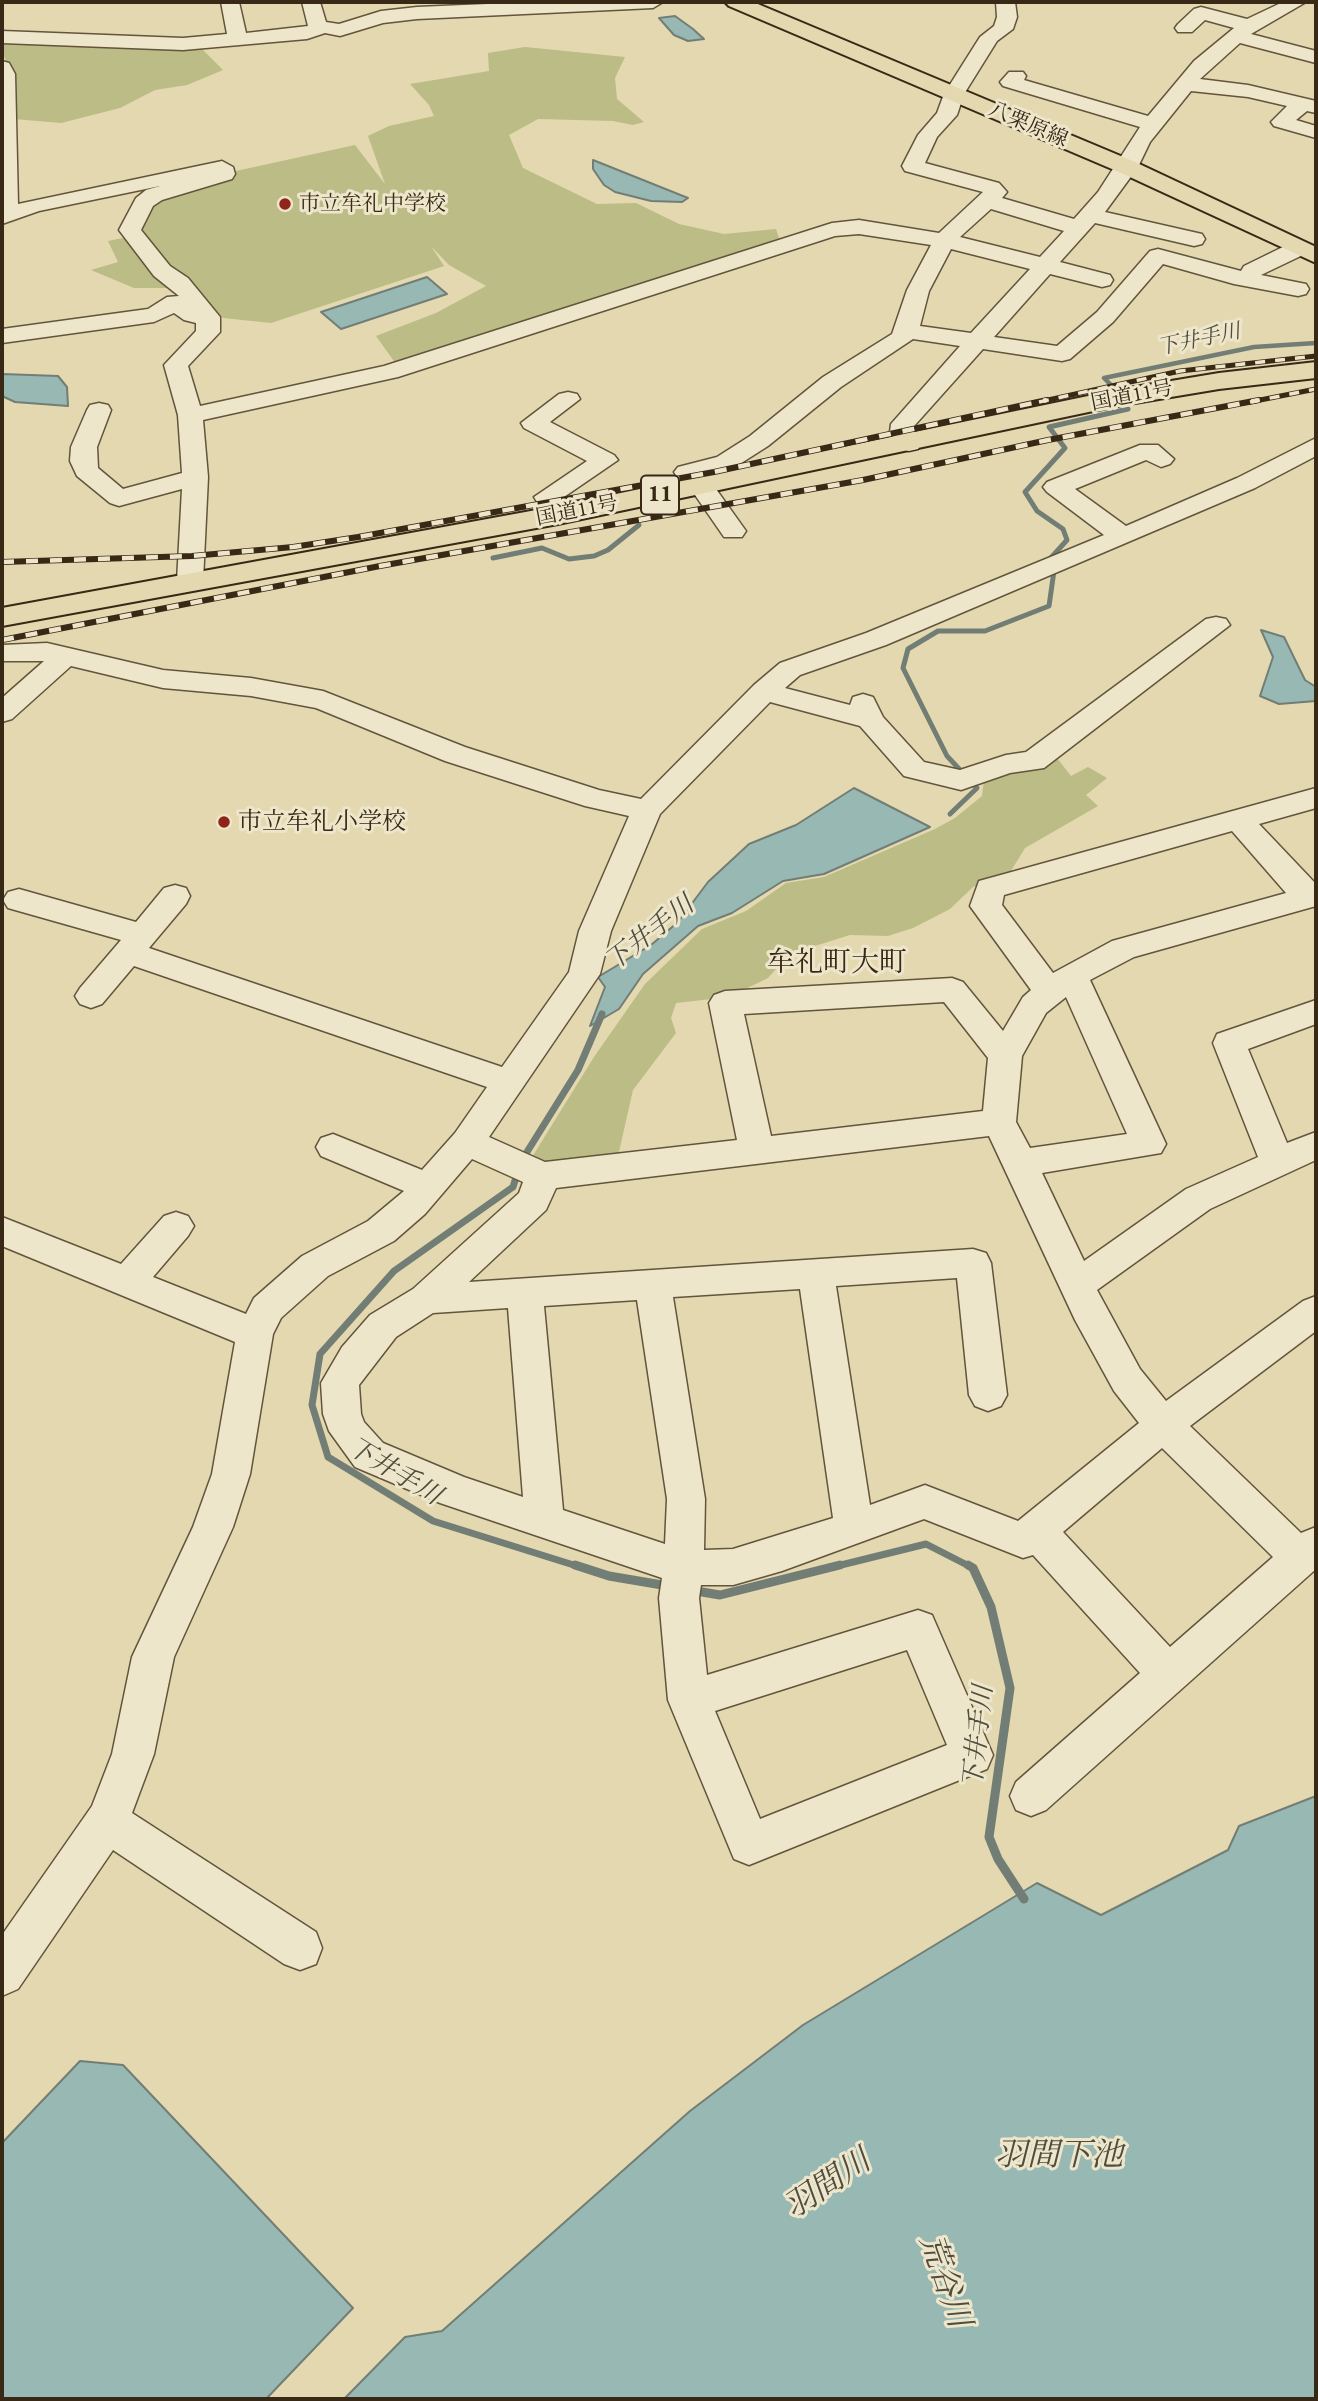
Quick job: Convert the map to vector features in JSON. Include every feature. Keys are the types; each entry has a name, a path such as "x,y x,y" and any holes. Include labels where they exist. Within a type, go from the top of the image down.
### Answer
{"main road":[{"name":"八栗原線","path":"736,2 1127,167 1308,252"},
{"name":"国道11号","path":"2,616 558,515 1155,391 1316,370"}],"street":[{"path":"230,2 238,40"},
{"path":"311,2 318,26"},
{"path":"2,37 183,44 307,33 318,26 340,30 381,17 653,2"},
{"path":"733,531 687,472 726,462 759,441 832,382 882,352 907,331 918,289 926,280 944,240 988,201 995,190 913,166 928,135 947,115 954,94 990,37 1003,29 1007,17 1005,2"},
{"path":"1261,2 1297,2"},
{"path":"909,444 902,432 903,424 1106,197 1152,124 1201,65 1242,31 1297,2"},
{"path":"1185,28 1201,13 1313,64"},
{"path":"2,67 5,74 4,215 222,167 225,174 154,195 144,202 130,230 162,271 180,283 208,317 208,332 176,365 190,415 195,477 190,581"},
{"path":"1016,76 1010,82 1080,97 1152,124"},
{"path":"1186,84 1248,91 1310,105"},
{"path":"1310,105 1281,122 1316,132"},
{"path":"988,201 1084,222 1186,236 1106,197"},
{"path":"190,415 390,372 832,230 859,227 944,240 1102,280"},
{"path":"1252,271 1308,252"},
{"path":"907,331 1053,354 1069,351 1105,317 1158,256 1298,289"},
{"path":"2,336 154,315 174,302 192,315 208,317"},
{"path":"558,515 547,497 606,460 533,423 568,399"},
{"path":"99,410 84,447 83,461 86,471 119,498 195,477"},
{"path":"2,1973 107,1821 133,1754 153,1657 213,1527 231,1474 255,1334 267,1308 315,1266 381,1231 429,1187 467,1142 584,974 595,932 647,810 790,668 876,639 1123,536 1246,483 1316,446"},
{"path":"1123,536 1056,487 1149,450 1161,459"},
{"path":"2,616 11,639 32,651"},
{"path":"764,691 867,712 914,769 967,778 1006,764 1034,761 1216,625"},
{"path":"2,653 32,651 163,679 251,687 323,700 456,754 596,799 647,810"},
{"path":"2,713 65,657"},
{"path":"1020,1163 1149,1144 1060,984 986,906 990,888 1316,799"},
{"path":"1031,1796 1308,1551 1163,1425 1127,1380 1077,1285 999,1122 1005,1056 1034,1005 1060,984 1123,949 1312,896 1238,819"},
{"path":"91,996 175,896"},
{"path":"19,900 509,1082"},
{"path":"757,1151 725,1003 952,990 1005,1056"},
{"path":"1277,1161 1228,1043 1316,1012"},
{"path":"467,1142 528,1170 757,1151 999,1122"},
{"path":"1077,1285 1198,1199 1316,1145"},
{"path":"358,1147 429,1187"},
{"path":"528,1170 534,1200 426,1299 383,1326 355,1358 340,1383 342,1414 348,1431 369,1455 454,1491 544,1521 682,1580 782,1554 925,1502 1023,1541 1163,1425 1316,1311"},
{"path":"127,1282 176,1226"},
{"path":"2,1231 255,1334"},
{"path":"426,1299 973,1263 989,1395"},
{"path":"816,1274 854,1528"},
{"path":"653,1284 686,1500 682,1580 689,1700 749,1844 972,1755 918,1628 689,1700"},
{"path":"525,1293 544,1521"},
{"path":"1036,1530 1168,1674"},
{"path":"107,1821 300,1948"}],"green space":[{"path":"11,41 200,47 223,70 187,85 155,90 120,108 61,123 14,119 13,73 2,53 2,45"},
{"path":"525,47 625,57 615,78 617,99 644,122 633,125 613,121 538,119 509,135 523,168 597,204 636,203 679,224 724,234 776,229 780,241 396,364 376,336 436,313 486,286 449,265 431,246 444,266 271,323 223,318 189,280 169,267 139,226 146,210 159,199 219,180 236,171 355,145 385,184 368,136 389,126 434,116 429,105 410,84 489,71 488,53"},
{"path":"128,237 170,288 134,288 91,270 118,262 108,241"},
{"path":"1057,758 1071,776 1088,767 1107,778 1086,795 1098,806 1025,848 1009,874 973,887 950,909 913,928 888,936 850,935 789,954 768,978 729,997 676,1003 671,1018 676,1033 633,1090 618,1156 561,1165 529,1162 594,1057 645,984 702,929 746,911 786,883 824,877 935,829 955,818 982,796 984,780"}],"water":[{"path":"675,16 704,39 688,41 674,35 659,18"},
{"path":"593,160 688,198 682,202 651,201 615,192 604,185 593,169"},
{"path":"427,277 447,294 341,329 321,312"},
{"path":"2,374 58,376 67,387 68,406 15,402 2,396"},
{"path":"1261,630 1284,637 1305,680 1316,687 1316,701 1279,704 1260,696 1273,657"},
{"path":"854,788 930,827 824,874 783,881 732,913 698,926 643,974 619,1009 590,1026 605,987 598,977 651,945 678,922 708,882 749,844 796,825"},
{"name":"羽間下池","path":"1316,1796 1316,2399 344,2399 405,2337 442,2331 690,2111 803,2025 1037,1883 1101,1915 1228,1850 1239,1826"},
{"path":"80,2061 123,2065 353,2308 266,2399 2,2399 2,2143"}],"waterway":[{"name":"下井手川","path":"1114,388 1104,378 1254,347 1316,343"},
{"name":"下井手川","path":"1049,560 1067,540 1063,529 1037,511 1025,492 1065,448 1049,427 1128,409"},
{"path":"493,558 542,548 569,559 594,556 608,550 639,525"},
{"name":"下井手川","path":"950,814 977,788 947,756 903,668 908,649 938,631 985,631 1049,606 1054,571"},
{"name":"下井手川","path":"522,1160 578,1070 602,1014"},
{"name":"下井手川","path":"518,1171 513,1187 394,1271 320,1354 312,1405 328,1457 433,1521 580,1567"},
{"name":"下井手川","path":"833,1567 926,1544 971,1567"},
{"name":"下井手川","path":"575,1565 609,1576 668,1586"},
{"name":"下井手川","path":"690,1590 720,1595 840,1565"},
{"name":"下井手川","path":"968,1565 973,1568 991,1607 1010,1688 989,1837 998,1859 1024,1899"}],"railway":[{"path":"1039,402 1180,371 1316,356"},
{"path":"1250,402 1316,389"},
{"path":"2,562 192,556 293,547 358,537 714,472 1047,400"},
{"path":"2,640 380,566 863,480 1048,440 1259,400"}],"place":[{"name":"市立牟礼中学校","path":"285,204"},
{"name":"市立牟礼小学校","path":"224,822"}],"district":[{"name":"牟礼町大町","path":"837,963"}],"water label":[{"name":"羽間川","path":"828,2185"},
{"name":"荒谷川","path":"944,2281"}]}
